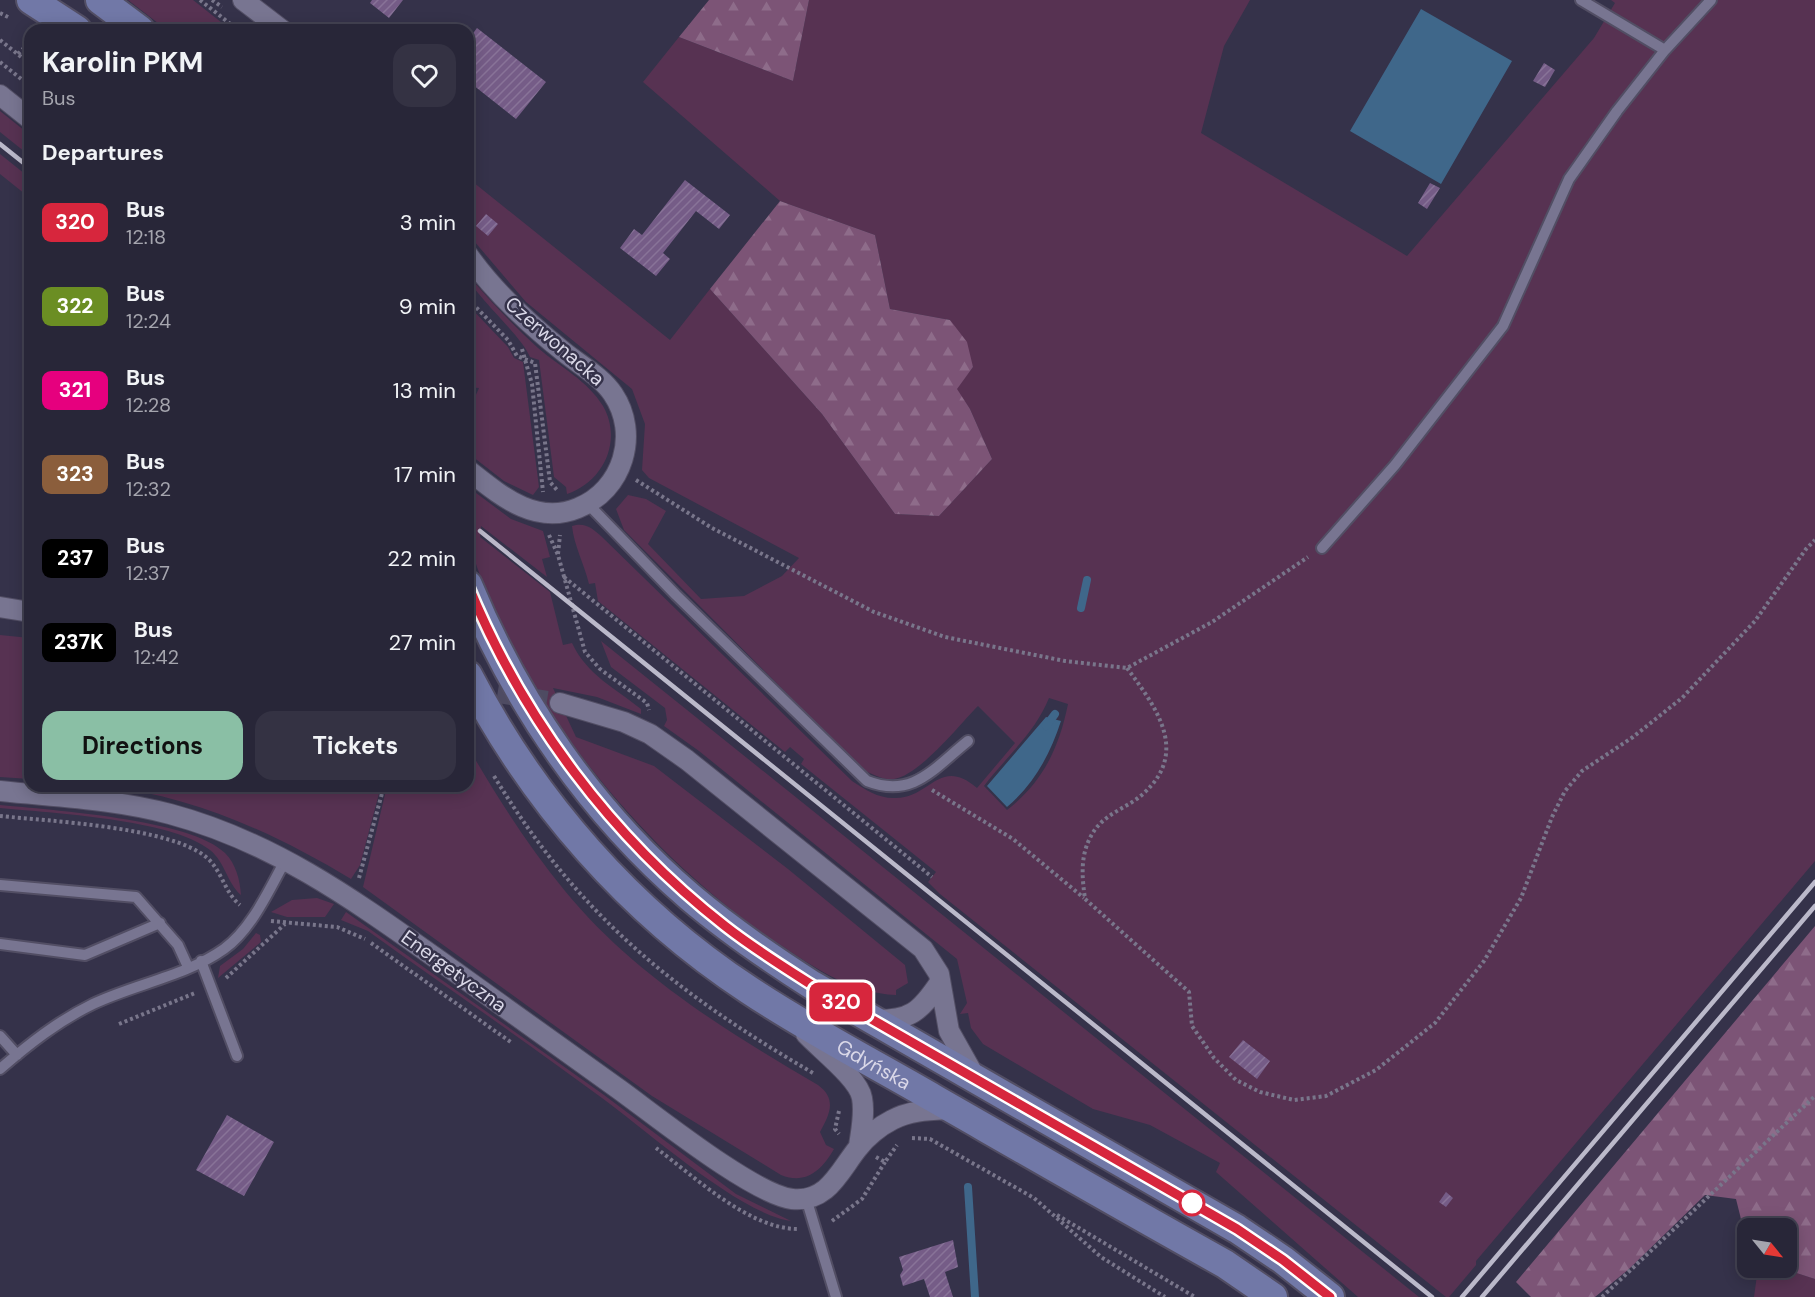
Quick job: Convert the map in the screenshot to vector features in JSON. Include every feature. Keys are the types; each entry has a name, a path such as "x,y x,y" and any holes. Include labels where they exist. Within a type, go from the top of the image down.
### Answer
{"main road":[{"path":"31,0 68,24"},
{"path":"100,0 132,24"},
{"name":"Gdyńska","path":"474,598 505,665 540,724 594,799 639,850 690,897 742,939 781,966 1237,1229 1283,1260 1330,1297"},
{"name":"Gdyńska","path":"474,685 517,758 555,811 592,854 678,937 731,978 788,1015 1225,1264 1273,1297"}],"street":[{"path":"243,0 274,24"},
{"path":"0,95 24,114"},
{"name":"Czerwonacka","path":"474,262 533,326 612,392 622,413 626,443 620,470 606,490 588,504 562,513 531,511 510,502 474,475"},
{"path":"0,607 24,611"},
{"path":"560,704 624,722 650,734 687,760 923,949 937,969 950,1031 977,1081"},
{"name":"Energetyczna","path":"0,791 107,802 170,814 246,840 286,859 351,897 722,1162 778,1195 793,1199 806,1198"},
{"path":"873,1020 890,1021 915,1013 923,1008 940,982"},
{"path":"788,1015 834,1064 847,1072 859,1088 863,1108 859,1146"},
{"path":"806,1198 819,1194 835,1181 859,1146 899,1116 951,1109"}],"lane":[{"path":"1581,0 1665,50"},
{"path":"1322,548 1395,465 1503,326 1569,179 1617,111 1665,50 1711,0"},
{"path":"588,504 684,604 867,781 885,788 900,788 915,782 968,741"},
{"path":"0,1069 41,1034 93,1004 188,967 225,948 254,914 286,859"},
{"path":"0,885 136,897 178,945 188,967"},
{"path":"0,944 85,955 160,923"},
{"path":"201,961 237,1056"},
{"path":"0,1036 16,1055"},
{"path":"806,1198 836,1297"}],"path":[{"path":"200,0 230,24"},
{"path":"0,39 24,59"},
{"path":"18,54 24,48"},
{"path":"0,62 24,81"},
{"path":"474,305 508,340 517,356 535,363 550,482 558,491 559,496"},
{"path":"506,329 513,336"},
{"path":"519,343 527,360 532,384 544,497"},
{"path":"620,470 712,528 873,612 945,637 1065,661 1127,668 1212,622 1322,548"},
{"path":"548,529 550,540 558,555 585,652 600,669 647,703 652,726 650,734"},
{"path":"558,555 559,537 563,531"},
{"path":"915,782 1013,839 1085,899 1189,992 1192,1026 1214,1058 1236,1080 1260,1092 1294,1100 1326,1096 1376,1070 1435,1023 1484,961 1521,898 1552,817 1565,791 1582,771 1633,737 1682,698 1755,621 1806,549 1815,540"},
{"path":"564,577 932,877"},
{"path":"1085,899 1081,870 1090,836 1105,817 1144,793 1159,772 1167,748 1164,723 1127,668"},
{"path":"364,866 382,792"},
{"path":"0,816 103,827 191,847 212,862 233,899 254,914 275,922 329,925 351,931 519,1048"},
{"path":"1602,1297 1815,1096"},
{"path":"654,1146 730,1203 758,1220 789,1229 816,1227 842,1215 870,1188 885,1162"},
{"path":"1165,1297 1101,1257 1049,1210 1195,1297"}],"shaded area":[{"path":"128,0 193,0 223,24 159,24"},
{"path":"809,0 1250,0 1224,46 1201,133 1407,256 1594,38 1615,3 1611,0 1815,0 1815,861 1476,1261 1476,1265 1449,1297 1446,1297 940,894 928,882 936,872 801,764 804,759 790,747 785,752 598,601 595,583 589,584 572,526 585,525 601,536 852,781 878,795 890,798 908,796 944,777 954,776 964,779 977,788 1015,743 978,706 915,769 894,779 878,777 863,770 624,530 616,509 628,495 646,499 666,511 648,544 701,599 744,596 782,576 799,558 649,478 642,470 645,424 632,389 526,302 474,241 474,183 670,340 710,289 822,414 895,514 939,516 992,459 970,409 956,389 973,367 950,320 890,309 875,235 780,201 643,82 679,37 793,81","holes":["1049,698 1068,704 1060,735 1040,776 1007,810 984,786 1028,734"]},
{"path":"0,111 24,130 24,151 0,132"},
{"path":"0,154 24,173 24,193 0,174"},
{"path":"474,282 520,331 581,381 603,406 609,419 610,446 599,470 580,488 567,494 566,487 554,477 539,360 530,357 517,337 476,291"},
{"path":"474,311 508,347 514,358 523,362 539,487 533,495 504,481 474,458 474,397 479,388 474,388"},
{"path":"474,491 511,519 543,531 550,557 542,559 547,577 481,526 480,537 550,592 563,645 572,643 585,664 641,709 641,714 597,697 553,688 576,737 654,766 788,869 905,965 908,983 896,990 896,995 880,993 850,985 822,972 732,910 683,868 636,821 592,769 552,715 517,658 489,599 474,556"},
{"path":"0,635 24,637 24,779 0,777"},
{"path":"601,641 1419,1297 1358,1297 1216,1172 1220,1163 1150,1125 1093,1109 983,1044 971,1028 968,1013 960,1014 967,1003 957,959 699,751 664,726 667,720 665,708 611,667"},
{"path":"474,757 538,857 565,891 620,949 715,1022 824,1090 830,1101 830,1107 820,1132 826,1145 834,1149 819,1169 806,1177 790,1178 781,1175 652,1096 363,887 386,792 474,792"},
{"path":"142,792 379,792 360,865 351,879 263,832 169,798"},
{"path":"0,805 118,818 152,824 208,841 225,853 232,862 237,872 241,895 210,850 168,831 110,819 0,808"},
{"path":"317,898 334,904 325,917 287,917 271,912 292,900"},
{"path":"346,912 604,1095 736,1194 791,1221 770,1215 721,1188 573,1077 368,931 341,920"},
{"path":"256,933 260,935 261,942 218,978 220,966 243,949"},
{"path":"1797,1273 1815,1279 1815,1297 1754,1297 1757,1278 1797,1278"}],"green space":[{"path":"709,0 809,0 793,81 679,37"},
{"path":"780,201 875,235 890,309 950,320 967,342 973,367 957,389 970,409 992,459 939,516 895,514 822,414 710,289"},
{"path":"1815,926 1815,1279 1797,1273 1797,1218 1741,1218 1736,1199 1705,1195 1629,1269 1595,1297 1531,1297 1516,1282"}],"water":[{"path":"1421,9 1512,61 1441,184 1350,131"},
{"path":"1046,717 1061,721 1052,746 1033,779 1007,807 987,786"}],"building":[{"path":"372,0 403,0 389,18 370,3"},
{"path":"477,28 546,82 516,119 474,86 474,32"},
{"path":"1544,63 1555,70 1545,87 1533,81"},
{"path":"685,180 730,215 719,229 696,211 663,253 670,259 656,276 620,248 634,229 642,235"},
{"path":"1430,183 1440,188 1427,209 1418,203"},
{"path":"486,214 498,224 488,236 476,226"},
{"path":"1243,1040 1270,1061 1257,1079 1229,1057"},
{"path":"227,1115 274,1142 244,1196 196,1170"},
{"path":"1446,1192 1453,1198 1446,1207 1439,1202"},
{"path":"953,1240 958,1267 945,1272 953,1297 930,1297 924,1279 903,1286 900,1275 903,1270 899,1257"}],"waterway":[{"path":"1081,608 1087,580"},
{"path":"1046,726 1055,714"},
{"path":"968,1187 975,1297"}],"tunnel":[{"path":"474,689 560,703"}],"railway":[{"path":"0,144 24,163"},
{"path":"480,531 1432,1297"},
{"path":"1462,1297 1815,882"},
{"path":"1482,1297 1815,906"}],"bus line":[{"name":"320","path":"474,599 505,665 566,762 608,816 639,850 724,926 812,985 1237,1229 1283,1260 1330,1297"}]}
